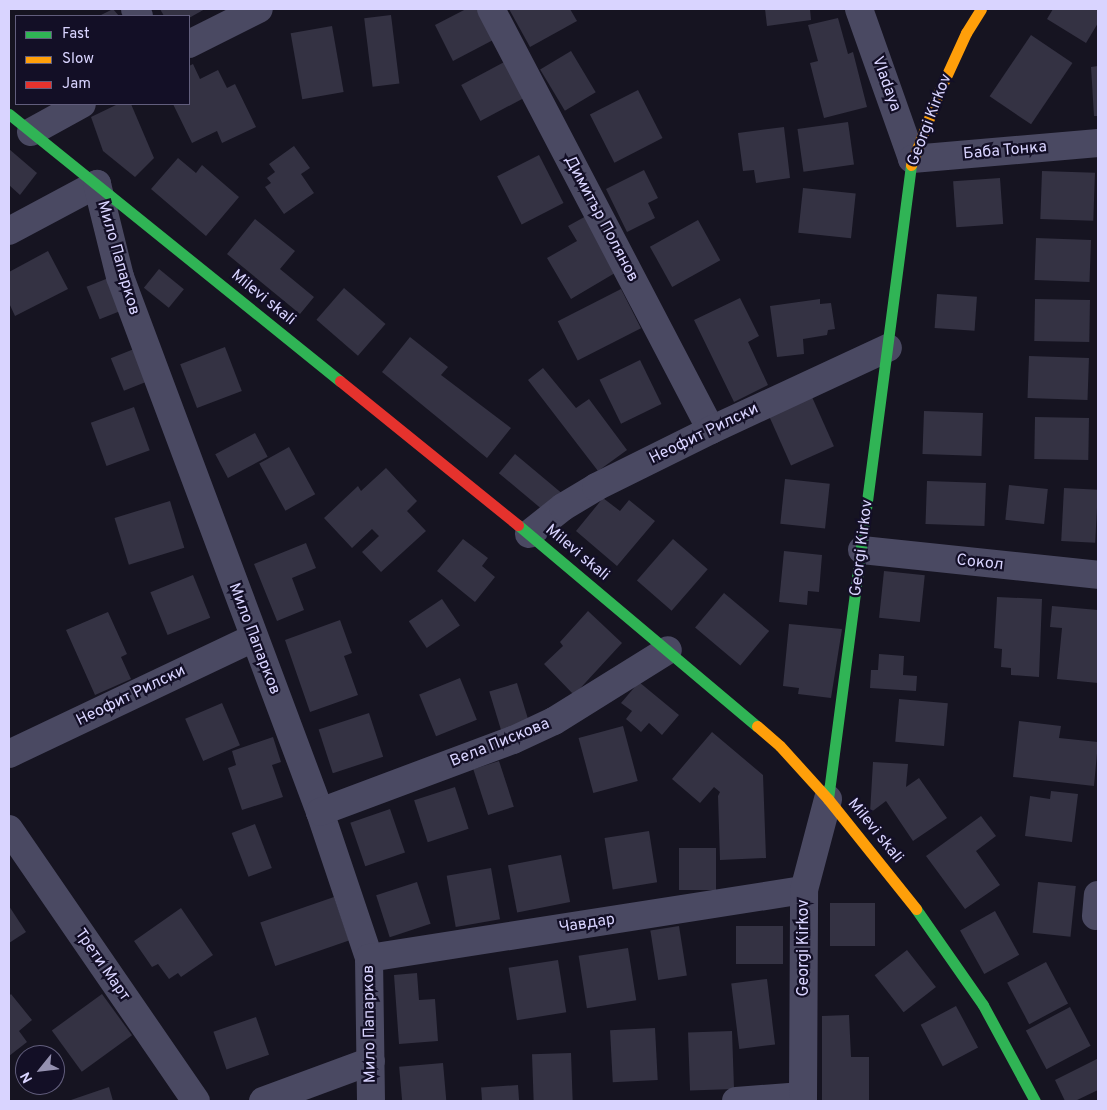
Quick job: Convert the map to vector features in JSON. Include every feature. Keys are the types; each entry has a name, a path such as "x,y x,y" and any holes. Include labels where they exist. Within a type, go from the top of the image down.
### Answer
{"street":[{"path":"190,44 259,9"},
{"name":"Димитър Полянов","path":"490,9 711,430"},
{"name":"Vladaya","path":"859,9 912,159"},
{"name":"Georgi Kirkov","path":"803,1098 804,890 828,799 912,159 939,92 966,33 981,9"},
{"path":"32,132 80,105"},
{"name":"Milevi skali","path":"9,114 529,534 780,746 828,799 937,936 983,1005 1035,1101"},
{"name":"Баба Тонка","path":"912,159 1098,143"},
{"path":"9,231 97,184"},
{"name":"Мило Папарков","path":"97,184 120,277 253,638 320,812 369,958 372,1101"},
{"name":"Неофит Рилски","path":"529,534 563,507 596,487 711,430 888,348"},
{"name":"Сокол","path":"862,550 1098,575"},
{"name":"Неофит Рилски","path":"9,754 253,638"},
{"name":"Вела Пискова","path":"320,812 530,732 587,702 668,650"},
{"name":"Трети Март","path":"9,829 196,1101"},
{"name":"Чавдар","path":"369,958 804,890"},
{"path":"263,1101 371,1061"},
{"path":"736,1101 803,1098"}],"building":[{"path":"113,9 118,15 101,15"},
{"path":"160,9 205,9 190,17 190,15 163,15"},
{"path":"466,9 479,9 495,39 453,61 435,25"},
{"path":"509,9 570,9 577,21 530,47"},
{"path":"765,9 810,9 811,20 767,26"},
{"path":"1053,9 1098,9 1098,23 1086,43 1047,19"},
{"path":"391,15 399,83 373,87 364,18"},
{"path":"838,18 848,54 853,52 867,107 824,118 810,63 818,61 808,25"},
{"path":"332,26 344,92 302,99 291,33"},
{"path":"1031,35 1072,63 1031,124 990,96"},
{"path":"571,51 596,92 565,111 540,70"},
{"path":"508,60 527,96 480,121 461,85"},
{"path":"193,64 200,79 218,70 227,88 235,84 256,127 222,143 217,131 192,143 173,105 190,105 190,66"},
{"path":"1098,66 1098,116 1094,116 1091,67"},
{"path":"638,90 663,138 614,163 590,115"},
{"path":"116,105 131,105 154,158 135,177 103,151 91,117"},
{"path":"848,122 854,165 803,172 797,129"},
{"path":"784,127 790,178 756,183 754,170 743,171 738,133"},
{"path":"294,146 310,168 301,174 314,193 284,214 265,187 271,183 267,178 275,172 269,164"},
{"path":"9,149 37,173 20,195 9,185"},
{"path":"539,155 564,203 522,224 497,176"},
{"path":"178,158 196,173 202,165 239,197 206,236 151,189"},
{"path":"644,170 658,198 648,203 655,218 627,232 606,189"},
{"path":"1042,171 1095,173 1093,221 1040,219"},
{"path":"1000,178 1003,224 956,227 953,181"},
{"path":"803,188 856,194 851,238 798,233"},
{"path":"588,215 620,270 571,299 547,258 577,241 568,226"},
{"path":"255,219 295,251 280,269 314,297 300,314 227,254"},
{"path":"698,220 720,260 672,287 650,247"},
{"path":"1036,238 1091,240 1090,282 1035,280"},
{"path":"48,251 68,289 15,316 9,303 9,272"},
{"path":"159,269 184,289 169,308 144,288"},
{"path":"106,279 119,311 100,319 87,287"},
{"path":"344,288 386,324 358,356 316,320"},
{"path":"621,289 641,328 578,360 558,321"},
{"path":"937,294 977,297 975,331 935,328"},
{"path":"740,298 759,336 748,342 768,385 734,402 694,320"},
{"path":"820,299 820,304 831,303 835,329 828,330 827,335 803,339 804,354 777,357 770,306"},
{"path":"1035,299 1090,300 1089,342 1034,341"},
{"path":"410,337 448,367 441,375 511,428 487,458 382,372"},
{"path":"225,347 242,391 197,408 180,364"},
{"path":"134,349 147,381 124,391 111,358"},
{"path":"1029,356 1089,358 1087,400 1028,398"},
{"path":"640,360 661,404 621,424 600,380"},
{"path":"543,368 576,408 589,399 627,450 598,471 528,380"},
{"path":"812,397 834,446 791,465 769,416"},
{"path":"134,407 150,450 107,466 91,423"},
{"path":"924,411 983,413 981,456 922,454"},
{"path":"1035,417 1089,418 1088,460 1034,459"},
{"path":"255,433 268,457 228,478 215,454"},
{"path":"289,447 315,494 285,511 259,463"},
{"path":"515,454 561,493 545,512 499,473"},
{"path":"386,468 417,501 407,511 426,531 381,572 362,552 379,536 372,529 352,548 324,518 358,486 361,491"},
{"path":"785,479 830,484 825,528 780,524"},
{"path":"927,481 986,483 984,526 925,524"},
{"path":"1009,485 1048,489 1044,524 1005,520"},
{"path":"1064,488 1098,490 1095,543 1061,541"},
{"path":"603,498 620,511 629,500 655,521 617,566 576,531"},
{"path":"170,501 184,548 129,565 115,518"},
{"path":"463,539 488,558 482,566 495,577 475,602 437,571"},
{"path":"673,539 708,569 672,611 637,581"},
{"path":"306,543 316,568 292,578 304,610 277,621 254,564"},
{"path":"784,551 822,555 819,592 808,591 807,605 779,602"},
{"path":"884,571 925,575 920,622 879,618"},
{"path":"193,575 210,618 168,635 150,592"},
{"path":"724,593 769,631 740,665 695,627"},
{"path":"997,597 1042,599 1039,677 1011,675 1011,668 1001,667 1002,649 994,648"},
{"path":"442,599 460,626 427,648 409,621"},
{"path":"1052,606 1098,610 1098,683 1057,679 1062,628 1050,627"},
{"path":"588,611 622,643 574,695 544,664 563,646 560,642"},
{"path":"108,612 127,654 121,657 131,679 95,695 66,630"},
{"path":"340,620 352,653 344,656 358,695 310,712 285,640"},
{"path":"789,624 842,629 831,698 798,694 799,688 783,686"},
{"path":"879,654 904,656 903,675 917,676 916,691 870,688 871,670 878,670"},
{"path":"460,678 477,720 436,736 419,694"},
{"path":"639,682 679,715 662,735 649,723 641,732 626,719 632,711 621,703"},
{"path":"517,683 530,726 502,735 489,691"},
{"path":"899,699 948,703 944,746 895,742"},
{"path":"222,703 240,745 203,761 185,719"},
{"path":"369,713 383,757 333,773 319,729"},
{"path":"1019,721 1061,726 1059,738 1098,742 1094,786 1013,777"},
{"path":"623,726 638,781 593,793 579,738"},
{"path":"712,732 763,775 766,858 720,860 718,796 720,792 714,787 700,803 672,779"},
{"path":"273,737 281,762 272,765 283,797 242,810 228,768 236,765 232,751"},
{"path":"499,761 514,807 488,815 473,769"},
{"path":"873,762 908,764 906,787 919,778 947,818 913,841 886,801 870,813"},
{"path":"455,787 469,829 428,842 414,800"},
{"path":"1051,791 1078,794 1072,842 1025,836 1030,796 1050,799"},
{"path":"390,809 405,852 365,866 350,823"},
{"path":"981,816 996,836 976,851 1000,885 965,909 926,856"},
{"path":"255,824 272,868 249,877 232,833"},
{"path":"649,831 657,882 613,889 605,838"},
{"path":"679,848 716,848 716,890 679,890"},
{"path":"561,855 570,902 517,912 508,865"},
{"path":"491,868 500,919 456,927 447,876"},
{"path":"417,882 431,924 390,937 376,895"},
{"path":"1038,882 1076,886 1070,937 1033,933"},
{"path":"334,897 349,940 275,966 260,922"},
{"path":"830,903 875,903 875,946 830,946"},
{"path":"9,906 26,932 9,943"},
{"path":"181,908 213,955 181,977 178,973 169,979 158,964 152,967 134,941"},
{"path":"995,911 1019,955 984,974 960,930"},
{"path":"679,926 687,975 658,980 650,931"},
{"path":"736,926 783,926 783,964 736,964"},
{"path":"628,948 636,1000 587,1008 579,956"},
{"path":"907,950 936,987 904,1012 875,975"},
{"path":"558,960 566,1012 517,1020 509,968"},
{"path":"1046,962 1068,1003 1029,1024 1007,983"},
{"path":"417,973 419,1000 435,999 438,1041 399,1044 394,975"},
{"path":"767,979 775,1045 739,1049 731,983"},
{"path":"11,994 32,1020 19,1031 27,1042 23,1045 15,1045 15,1051 9,1056 9,996"},
{"path":"102,994 132,1035 82,1072 65,1049 65,1045 62,1045 52,1030"},
{"path":"956,1006 978,1047 943,1066 921,1025"},
{"path":"1070,1007 1091,1046 1047,1069 1026,1030"},
{"path":"849,1015 851,1057 869,1057 869,1101 822,1101 822,1016"},
{"path":"256,1017 269,1055 226,1069 213,1032"},
{"path":"655,1028 658,1080 613,1082 610,1030"},
{"path":"732,1031 734,1089 690,1091 688,1033"},
{"path":"571,1053 573,1101 534,1101 532,1054"},
{"path":"1097,1059 1098,1090 1075,1101 1065,1101 1055,1080"},
{"path":"443,1063 446,1101 402,1101 399,1067"},
{"path":"518,1085 519,1101 482,1101 481,1088"},
{"path":"109,1087 113,1101 68,1101"}],"traffic: fast":[{"path":"9,114 340,381"},
{"path":"828,799 911,165"},
{"path":"518,525 757,726"},
{"path":"916,909 983,1005 1035,1101"}],"traffic: slow":[{"path":"911,165 939,92 966,33 981,9"},
{"path":"757,726 780,746 828,799 916,909"}],"traffic: jam":[{"path":"340,381 518,525"}]}
